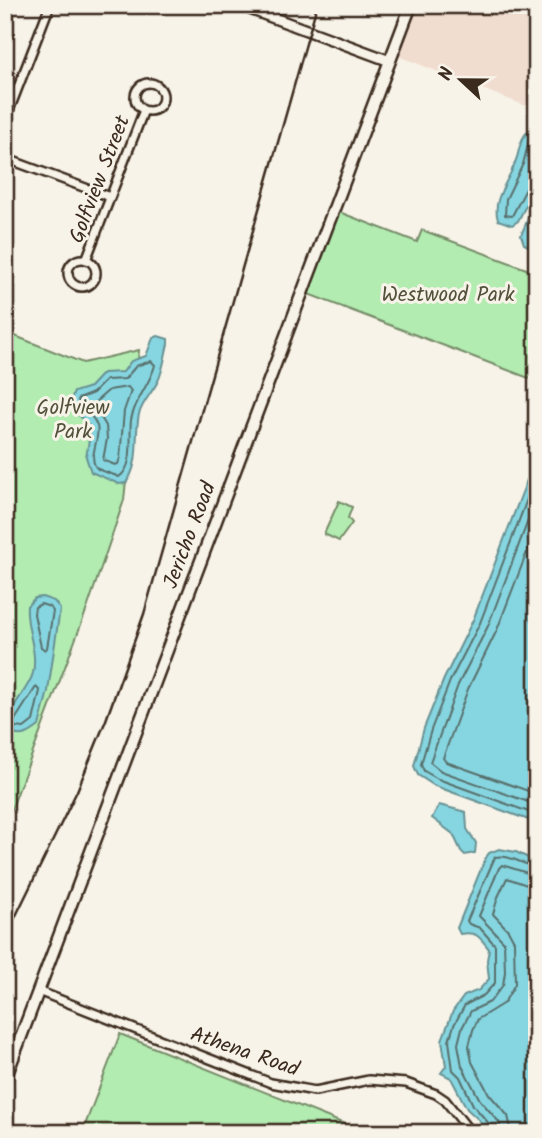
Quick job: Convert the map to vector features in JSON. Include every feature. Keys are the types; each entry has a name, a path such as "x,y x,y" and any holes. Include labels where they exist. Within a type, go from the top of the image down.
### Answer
{"main road":[{"name":"Jericho Road","path":"5,1079 411,5"}],"street":[{"path":"5,121 50,5"},
{"path":"239,5 390,61"},
{"name":"Golfview Street","path":"86,260 144,110"},
{"path":"5,158 110,197"},
{"name":"Athena Road","path":"38,991 271,1083 315,1091 369,1080 406,1083 445,1100 471,1133"}],"shaded area":[{"path":"418,5 497,5 537,20 537,79 526,106 398,56"}],"green space":[{"name":"Westwood Park","path":"339,212 417,242 422,230 537,273 537,373 534,380 308,294"},
{"name":"Golfview Park","path":"5,332 83,363 139,350 124,500 88,606 5,826"},
{"path":"339,501 352,507 348,518 352,523 339,541 324,534"},
{"path":"120,1034 367,1133 82,1133"}],"water":[{"path":"526,134 537,134 537,184 518,221 512,225 498,220 497,205 522,141"},
{"path":"537,198 537,250 524,244 521,235"},
{"path":"158,336 168,339 163,368 139,414 131,475 126,483 119,484 91,472 86,457 91,429 73,408 72,398 74,392 90,387 103,373 123,372 131,361 146,356 153,338"},
{"path":"537,454 537,823 435,786 418,775 414,766 424,728 473,620"},
{"path":"35,598 54,601 60,609 48,691 39,726 18,735 10,733 9,718 30,680 34,664 27,606"},
{"path":"439,805 466,812 467,829 476,843 475,853 465,855 453,834 432,818"},
{"path":"499,849 516,852 537,862 537,1133 486,1133 480,1121 467,1109 451,1078 441,1073 446,1066 442,1040 453,1011 464,996 479,990 489,979 489,949 477,936 470,933 460,934 457,928 485,859 489,853"}],"railway":[{"path":"5,938 77,791 144,614 317,5"}]}
